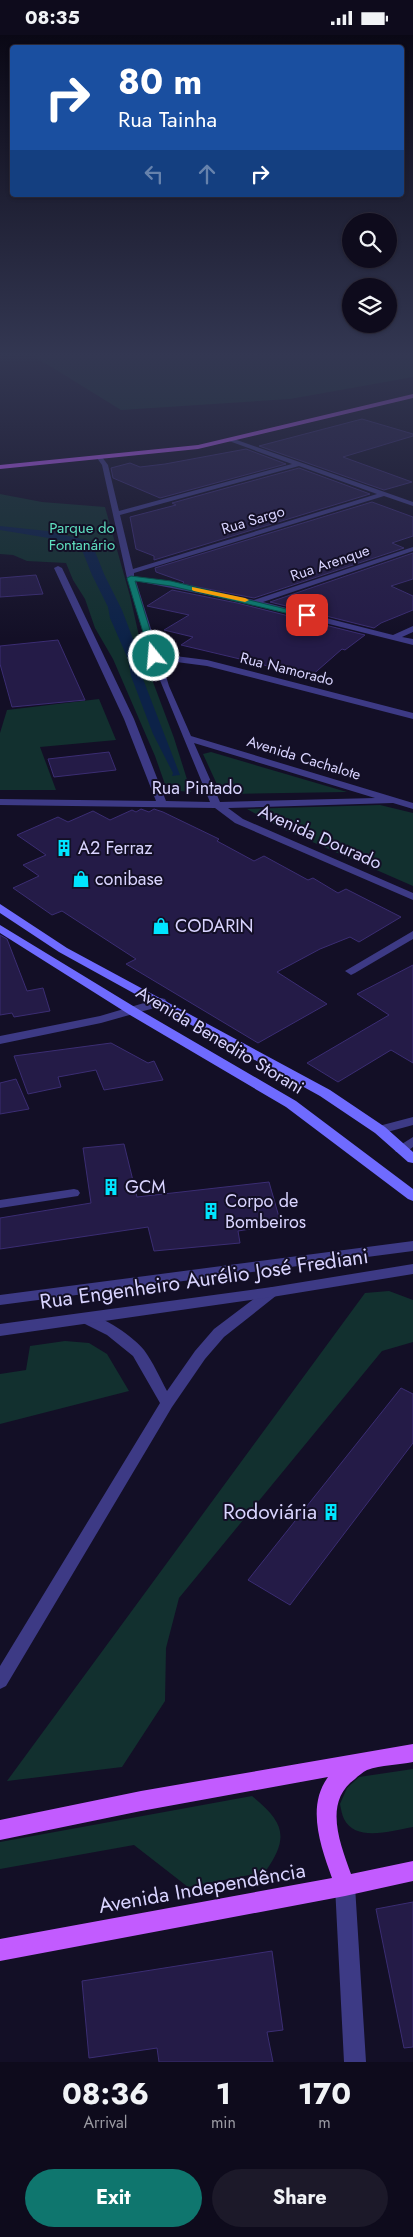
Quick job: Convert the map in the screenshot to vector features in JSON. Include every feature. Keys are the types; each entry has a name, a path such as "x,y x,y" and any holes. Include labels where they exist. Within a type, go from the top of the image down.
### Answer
{"main road":[{"path":"0,471 175,450"},
{"path":"0,467 214,450"},
{"name":"Avenida Benedito Storani","path":"0,907 63,950 325,1093 380,1130 413,1159"},
{"name":"Avenida Benedito Storani","path":"0,928 134,1012 291,1104 413,1196"},
{"path":"0,1830 142,1801 413,1753"},
{"path":"345,1886 331,1847 327,1815 330,1791 342,1777 365,1760"},
{"name":"Avenida Independência","path":"0,1950 180,1915 345,1886 413,1871"}],"street":[{"path":"257,450 413,504"},
{"path":"102,460 130,575 154,656 186,738 216,804"},
{"path":"116,513 299,464"},
{"name":"Rua Sargo","path":"130,575 384,493"},
{"name":"Rua Arenque","path":"255,602 413,549"},
{"path":"58,568 129,719 162,804"},
{"path":"130,575 255,602 413,642"},
{"path":"394,637 413,629"},
{"name":"Rua Namorado","path":"154,656 207,663 413,716"},
{"name":"Avenida Cachalote","path":"186,738 413,806"},
{"name":"Rua Pintado","path":"0,802 216,804 343,803 393,800"},
{"name":"Avenida Dourado","path":"216,804 239,821 413,897"},
{"path":"351,971 413,934"},
{"path":"0,1040 70,1027 134,1012 161,1002"},
{"path":"380,1130 413,1121"},
{"path":"402,1149 413,1141"},
{"name":"Rua Engenheiro Aurélio José Frediani","path":"0,1300 413,1246"},
{"name":"Rua Engenheiro Aurélio José Frediani","path":"0,1330 272,1292 413,1269"},
{"path":"345,1886 355,2062"}],"lane":[{"path":"0,1204 74,1193"},
{"path":"0,1681 167,1403 200,1355 219,1333 272,1292"},
{"path":"88,1319 112,1331 138,1352 167,1403"}],"green space":[{"name":"Parque do Fontanário","path":"0,494 42,502 105,507 130,596 144,658 174,738 191,792 167,790 155,756 113,659 95,628 85,599 73,580 66,563 27,561 13,555 0,554"},
{"path":"99,699 116,740 40,747 56,790 0,790 0,733 7,710"},
{"path":"211,752 347,792 231,794 220,791 203,754"},
{"path":"380,805 413,813 413,886 285,830 247,809"},
{"path":"389,1291 413,1300 413,1342 382,1351 179,1598 166,1648 165,1701 122,1767 7,1781 365,1293"},
{"path":"65,1341 89,1343 107,1354 129,1391 0,1424 0,1374 26,1370 30,1346"},
{"path":"413,1769 413,1827 386,1832 366,1833 357,1831 350,1826 343,1817 340,1804 347,1788 359,1777"},
{"path":"252,1796 271,1814 277,1822 280,1831 278,1849 265,1872 188,1887 134,1845 0,1869 0,1842"}],"water":[{"path":"0,526 47,531 86,540 94,549 122,610 138,652 143,679 180,775 172,776 173,773 153,734 131,676 128,659 110,618 108,607 82,550 74,543 0,530"}],"building":[{"path":"248,450 286,464 160,498 113,478 111,468 130,463 140,467"},
{"path":"269,450 368,450 343,457 412,482 384,490"},
{"path":"299,468 370,494 154,560 154,556 136,549 130,517 176,505 172,503"},
{"path":"372,502 413,517 413,536 392,543 404,548 254,598 182,584 184,582 156,572 155,568"},
{"path":"413,553 413,579 391,586 413,596 413,610 381,623 374,628 270,602"},
{"path":"36,575 43,594 0,597 0,578"},
{"path":"172,590 237,603 365,635 345,650 342,649 310,677 286,672 261,664 181,645 193,637 164,630 189,615 147,606"},
{"path":"58,640 85,700 12,707 0,664 0,646"},
{"path":"109,752 116,770 54,777 48,759"},
{"path":"141,809 149,812 154,809 163,812 219,839 217,841 254,861 264,856 308,880 313,878 338,893 346,889 401,917 359,942 350,937 320,949 277,972 327,1004 258,1043 126,964 136,959 62,911 52,915 13,888 39,876 23,865 46,855 17,835 58,817 68,822 93,811 110,820 132,810 136,812"},
{"path":"0,935 7,939 27,991 43,988 50,1011 14,1017 12,1013 0,1015"},
{"path":"413,965 413,1063 391,1050 338,1082 307,1063 389,1015 357,994"},
{"path":"111,1043 148,1063 154,1061 163,1080 104,1090 96,1070 58,1077 61,1087 28,1094 14,1056"},
{"path":"16,1079 29,1109 0,1114 0,1083"},
{"path":"124,1144 137,1197 269,1182 281,1224 238,1231 240,1243 154,1251 148,1227 0,1249 0,1218 91,1203 83,1148"},
{"name":"Rodoviária","path":"401,1388 413,1394 413,1443 290,1605 248,1580"},
{"path":"413,1902 413,2047 404,2048 376,1909"},
{"path":"272,1951 283,2030 267,2032 273,2062 159,2062 157,2048 89,2058 82,1981"}],"slow traffic":[{"path":"194,589 245,600"}],"place":[{"name":"A2 Ferraz","path":"64,848"},
{"name":"conibase","path":"81,879"},
{"name":"CODARIN","path":"161,926"},
{"name":"GCM","path":"111,1187"},
{"name":"Corpo de Bombeiros","path":"211,1211"},
{"name":"Rodoviária","path":"331,1512"}],"route":[{"path":"154,656 131,578 171,584 307,615"}]}
